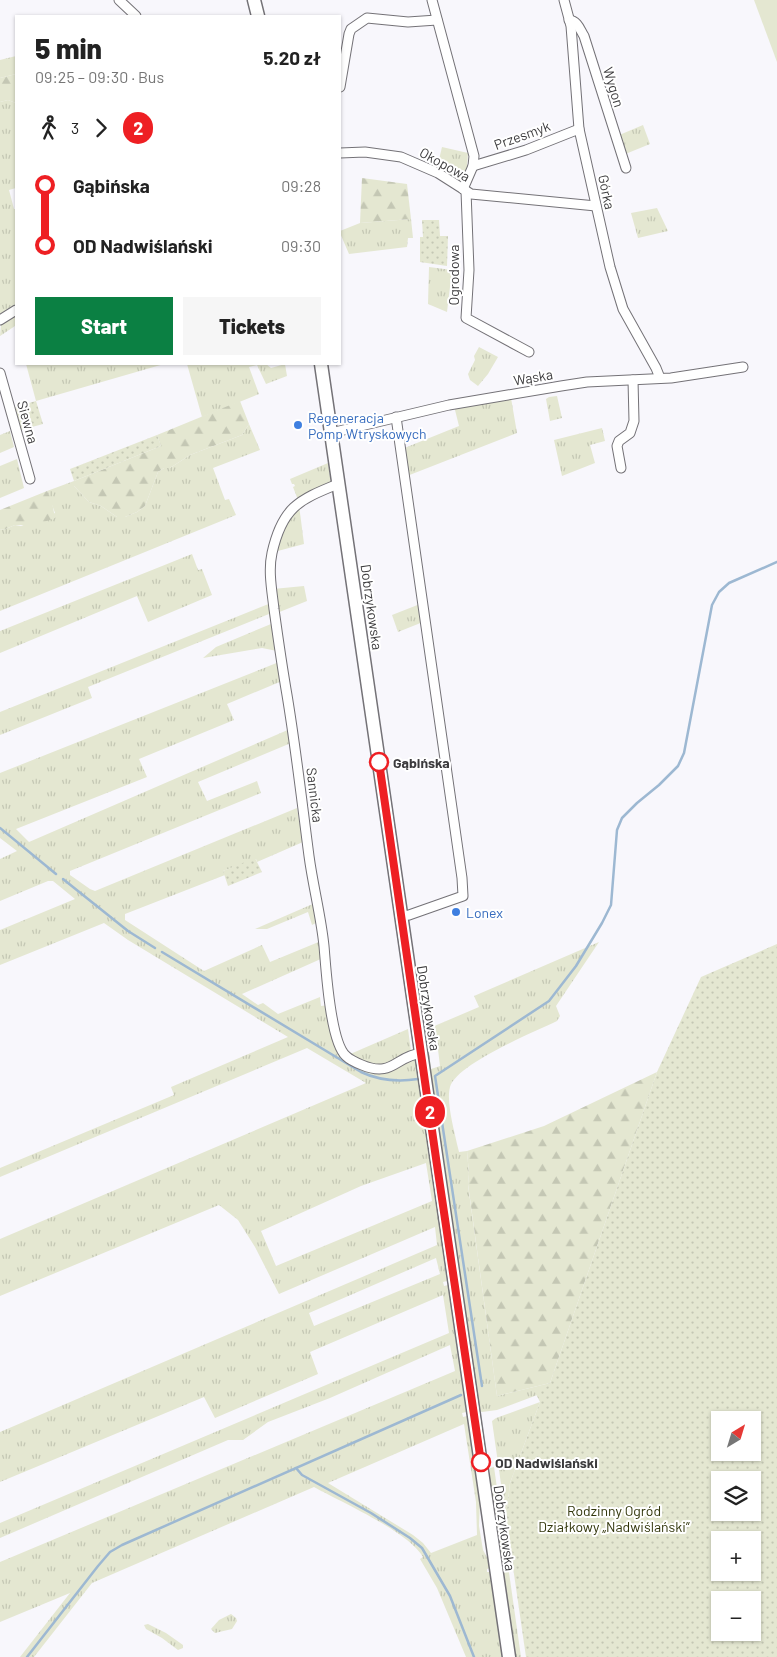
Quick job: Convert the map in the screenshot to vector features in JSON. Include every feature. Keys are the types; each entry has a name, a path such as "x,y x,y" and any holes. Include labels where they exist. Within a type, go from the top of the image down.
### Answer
{"main road":[{"path":"254,0 258,15"},
{"name":"Dobrzykowska","path":"321,365 509,1657"}],"street":[{"path":"119,0 135,15"},
{"path":"432,0 470,139 474,156 473,166"},
{"name":"Górka","path":"564,0 569,20 579,129 610,267 623,309 660,378"},
{"path":"341,80 348,34 351,29 364,20 371,18 408,22 437,20"},
{"name":"Wygon","path":"569,20 574,20 577,23 584,36 626,168"},
{"name":"Przesmyk","path":"473,166 526,150 579,129"},
{"name":"Okopowa","path":"341,153 365,152 402,157 433,170 471,194 596,206"},
{"name":"Ogrodowa","path":"473,166 464,190 469,270 466,318 529,352"},
{"path":"0,320 15,311"},
{"name":"Wąska","path":"331,433 466,401 561,386 587,382 660,378 743,368"},
{"name":"Siewna","path":"0,372 30,479"},
{"path":"621,468 617,446 619,441 630,433 634,421 634,380"},
{"path":"396,417 462,878 463,896 400,916"},
{"name":"Sannicka","path":"338,484 298,502 290,509 276,537 270,567 278,640 310,863 323,937 328,987 336,1035 340,1047 346,1056 370,1068 381,1070 393,1066 411,1054 422,1053"}],"green space":[{"path":"754,0 777,0 777,62"},
{"path":"15,56 15,74 0,78 0,60"},
{"path":"15,74 15,103 8,100 0,102 0,78"},
{"path":"8,100 15,103 15,188 9,190 15,209 15,305 0,314 0,102"},
{"path":"643,125 650,144 623,155 617,136"},
{"path":"442,147 468,153 467,167 461,181 437,168"},
{"path":"362,178 407,184 411,219 360,223"},
{"path":"657,208 668,231 638,238 631,213"},
{"path":"411,219 413,238 408,238 407,247 349,254 341,235 341,231 360,223"},
{"path":"422,220 439,220 440,236 448,236 447,266 420,262 420,237 423,237"},
{"path":"429,267 452,270 447,312 428,304"},
{"path":"15,315 15,326 0,336 1,324"},
{"path":"479,347 498,357 478,386 470,380 468,374"},
{"path":"26,365 161,365 36,401"},
{"path":"187,365 257,365 249,367 259,394 202,417"},
{"path":"257,365 267,365 271,368 285,365 287,376 266,384"},
{"path":"557,396 562,418 550,421 546,399"},
{"path":"511,398 517,433 407,476 402,449 459,426 454,406"},
{"path":"36,401 43,424 21,430 15,407"},
{"path":"240,401 249,424 242,435 190,455 170,468 164,468 158,472 145,506 137,512 125,517 117,517 101,506 89,502 74,486 74,481 161,446 157,435"},
{"path":"249,424 260,450 213,468 225,500 229,499 236,515 0,611 0,529 3,530 15,525 21,526 55,513 47,491 74,481 74,486 89,502 101,506 117,517 125,517 145,506 158,472 164,468 170,468 190,455 242,435"},
{"path":"602,428 605,441 590,445 595,463 562,476 554,440"},
{"path":"10,431 14,447 0,453 0,435"},
{"path":"157,435 161,446 74,481 70,469"},
{"path":"17,459 24,488 0,498 0,466"},
{"path":"328,463 331,484 298,500 293,487 295,486 290,479"},
{"path":"47,491 52,502 55,518 36,525 15,525 3,530 0,529 0,510"},
{"path":"299,505 304,544 274,552 277,538"},
{"path":"192,554 198,570 202,569 212,595 148,622 137,596 0,653 0,631"},
{"path":"304,586 307,601 277,613 273,589"},
{"path":"271,603 277,651 262,648 203,658 216,647 271,624 269,614 88,687 92,698 0,735 0,712"},
{"path":"420,604 423,622 398,632 392,615"},
{"path":"279,662 282,681 227,704 234,720 139,759 147,777 16,829 29,842 290,729 291,743 198,782 207,801 257,781 261,793 70,871 70,875 95,891 297,808 303,842 257,862 256,859 223,871 225,875 125,914 125,920 204,971 262,945 270,962 321,941 323,958 242,994 258,1005 263,1003 278,1014 320,997 321,1006 329,1005 338,1050 365,1068 416,1059 423,1113 419,1114 420,1118 424,1118 447,1281 443,1282 444,1286 448,1285 466,1412 462,1413 463,1417 467,1416 469,1426 480,1500 479,1526 483,1550 490,1563 490,1568 487,1569 487,1572 491,1572 503,1657 466,1657 437,1588 420,1559 423,1557 415,1547 389,1528 314,1487 92,1583 34,1657 20,1657 70,1593 0,1622 0,1562 455,1371 450,1345 330,1398 268,1422 243,1440 228,1440 0,1538 0,1523 449,1333 443,1295 310,1352 318,1374 215,1418 204,1397 0,1482 0,1432 437,1245 435,1227 279,1294 255,1247 238,1220 219,1205 0,1296 0,1239 366,1083 307,1048 0,1177 0,1168 174,1095 171,1087 288,1037 128,940 104,923 0,965 0,930 75,899 53,881 48,881 0,901 0,859 17,851 0,838 0,773","holes":["426,1163 432,1201 276,1266 261,1231 361,1186","436,1258 440,1274 314,1326 309,1313","464,1424 476,1502 477,1535 431,1553 413,1535 328,1483"]},
{"path":"255,858 262,872 228,886 223,871"},
{"path":"315,903 318,922 312,925 308,912 267,929 255,929"},
{"path":"599,942 556,1006 560,1016 557,1021 480,1059 455,1078 450,1087 452,1123 459,1152 467,1151 468,1185 497,1396 550,1383 548,1391 497,1410 482,1412 479,1411 427,1056 429,1052 431,1069 440,1066 437,1041 425,1045 425,1030 479,1007 474,996"},
{"name":"Rodzinny Ogród Działkowy „Nadwiślański”","path":"777,944 777,1657 526,1657 506,1519 510,1483 540,1402 535,1392 548,1386 550,1383 657,1072 701,977"},
{"path":"408,1029 411,1051 391,1063 378,1067 348,1055"},
{"path":"657,1072 550,1383 497,1396 468,1184 467,1151 544,1126"},
{"path":"540,1402 510,1483 506,1519 492,1421"},
{"path":"494,1467 521,1657 513,1657 490,1500 490,1468"},
{"path":"231,1614 237,1621 232,1629 215,1633 211,1629 219,1620"},
{"path":"148,1624 166,1633 183,1645 183,1648 178,1650 146,1629 144,1625"}],"waterway":[{"path":"482,1386 435,1076 549,1001 576,966 611,905 617,830 622,818 678,766 684,753 712,605 719,592 729,583 777,562"},
{"path":"0,828 56,874"},
{"path":"63,879 128,931 155,948"},
{"path":"162,952 361,1072 389,1080 418,1079"},
{"path":"27,1657 110,1552 461,1395"},
{"path":"296,1468 302,1475 371,1513 422,1548 450,1596 474,1657"}],"bus line":[{"name":"2","path":"379,762 404,946 422,1053 481,1462"}],"place":[{"name":"Regeneracja Pomp Wtryskowych","path":"298,425"},
{"name":"Gąbińska","path":"379,762"},
{"name":"Lonex","path":"456,912"},
{"name":"OD Nadwiślański","path":"481,1462"}]}
